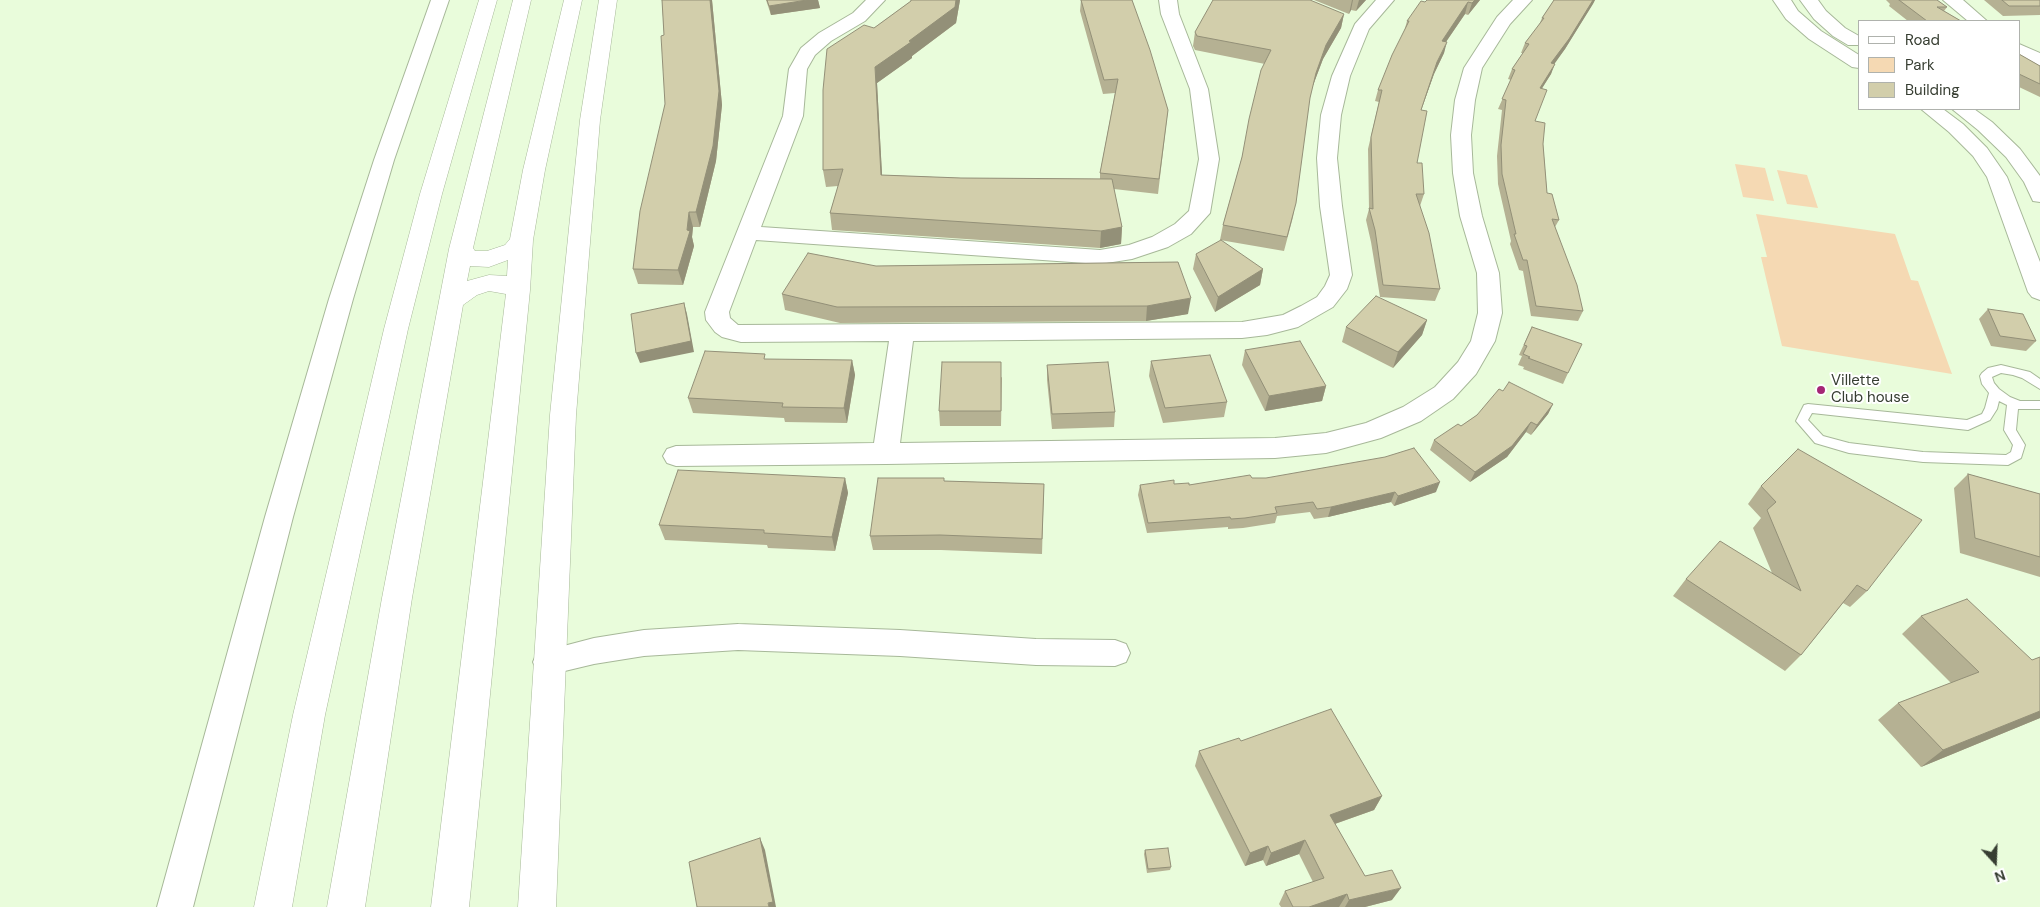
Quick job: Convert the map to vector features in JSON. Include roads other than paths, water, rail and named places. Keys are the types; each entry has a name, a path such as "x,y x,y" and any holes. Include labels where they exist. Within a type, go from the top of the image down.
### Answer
{"main road":[{"path":"273,907 309,715 396,328 431,194 488,0"},
{"path":"346,907 397,598 453,300 460,249 522,0"},
{"path":"450,907 518,290 521,240 534,170 573,0"},
{"path":"537,907 548,662 563,416 590,120 608,0"},
{"path":"460,249 467,257 489,259 513,250 521,240"},
{"path":"453,300 468,289 489,283 506,284 518,290"}],"street":[{"path":"175,907 279,517 341,299 384,160 440,0"},
{"path":"876,0 859,17 825,37 807,52 798,69 793,116 717,312 718,320 730,331 740,334 1242,330 1268,327 1290,321 1325,302 1336,289 1341,275 1331,206 1328,158 1331,115 1353,24 1386,0"},
{"path":"747,233 1100,257 1132,252 1160,242 1183,229 1199,213 1208,158 1199,89 1170,14 1168,0"},
{"path":"676,456 1275,448 1326,443 1372,431 1412,414 1444,392 1467,368 1483,341 1490,313 1488,273 1471,216 1463,174 1461,135 1465,100 1473,68 1503,20 1523,0"},
{"path":"1782,0 1792,15 1815,35 1858,62"},
{"path":"1809,0 1820,15 1839,32 1858,43"},
{"path":"1952,0 1977,20"},
{"path":"2020,50 2040,60"},
{"path":"1932,110 1956,128 1980,152 1998,177 2040,292"},
{"path":"1963,110 1985,126 2013,153 2034,182 2040,196"},
{"path":"886,454 902,333"},
{"path":"548,662 594,651 644,643 738,637 900,643 1036,652 1115,653"}],"lane":[{"path":"2039,406 2013,402 1995,392 1988,384 1986,376 1992,371 2001,369 2026,375 2040,374"},
{"path":"2026,375 2040,385"},
{"path":"1995,392 1991,409 1986,417 1968,425 1808,408 1802,421 1818,440 1849,448 1923,457 2008,460 2017,455 2019,445 2010,430 2013,402"}],"place":[{"name":"Villette Club house","path":"1821,390"}]}
